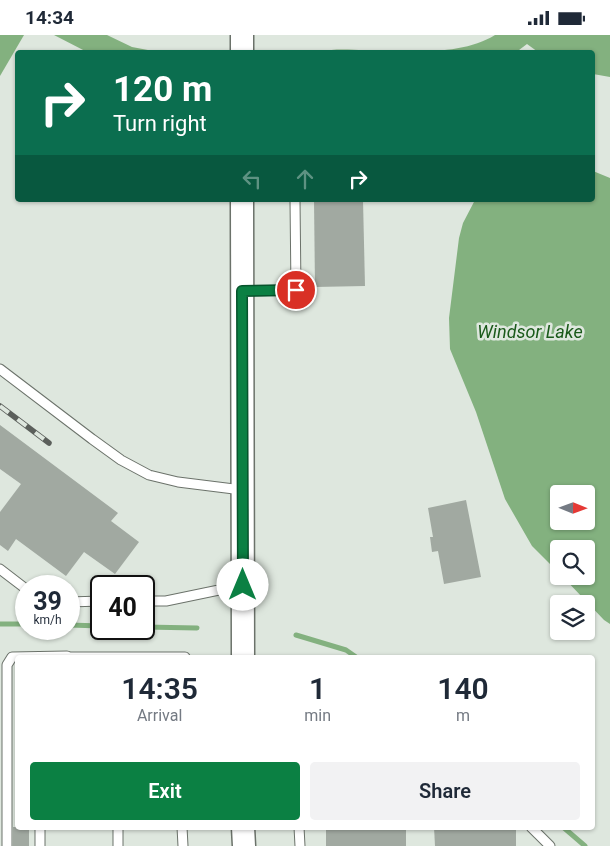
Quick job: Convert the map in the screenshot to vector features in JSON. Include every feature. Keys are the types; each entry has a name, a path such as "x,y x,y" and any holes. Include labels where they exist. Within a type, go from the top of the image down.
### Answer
{"street":[{"path":"242,35 242,50"},
{"path":"242,202 243,655"},
{"path":"244,830 244,846"}],"lane":[{"path":"242,291 296,290 295,202"},
{"path":"0,369 121,460 149,475 178,482 243,491"},
{"path":"0,569 15,581"},
{"path":"155,601 166,601 243,585"},
{"path":"6,846 7,665 12,657 15,657"},
{"path":"40,830 40,846"},
{"path":"118,830 118,846"},
{"path":"182,830 183,846"},
{"path":"300,830 300,846"},
{"path":"534,830 550,846"}],"water":[{"path":"0,35 24,35 15,50 0,76"},
{"path":"54,35 107,35 132,47 148,50 83,50"},
{"path":"495,35 610,35 610,77 595,74 595,50 535,50 527,44 519,50 448,50 481,42"},
{"name":"Windsor Lake","path":"595,172 610,178 610,624 595,611 595,595 580,595 571,585 595,585 595,540 550,540 550,564 532,546 505,499 476,412 450,349 449,318 459,238 463,223 474,202 595,202"}],"building":[{"path":"314,202 363,202 365,286 315,287"},
{"path":"0,425 118,513 111,521 139,542 115,574 84,552 67,575 65,575 16,539 8,551 0,545 0,512 21,484 0,469"},
{"path":"466,500 481,577 444,584 438,551 432,552 430,537 433,537 428,508"},
{"path":"13,827 15,827 15,830 29,830 29,846 13,846"},
{"path":"326,830 406,830 406,846 326,846"},
{"path":"434,830 516,830 516,846 435,846"}],"waterway":[{"path":"0,624 15,624"},
{"path":"80,625 90,626"},
{"path":"155,627 197,628"},
{"path":"296,635 346,650 353,655"},
{"path":"566,830 585,846"}],"railway":[{"path":"0,406 49,443"}],"route":[{"path":"243,585 242,291 296,290"}]}
